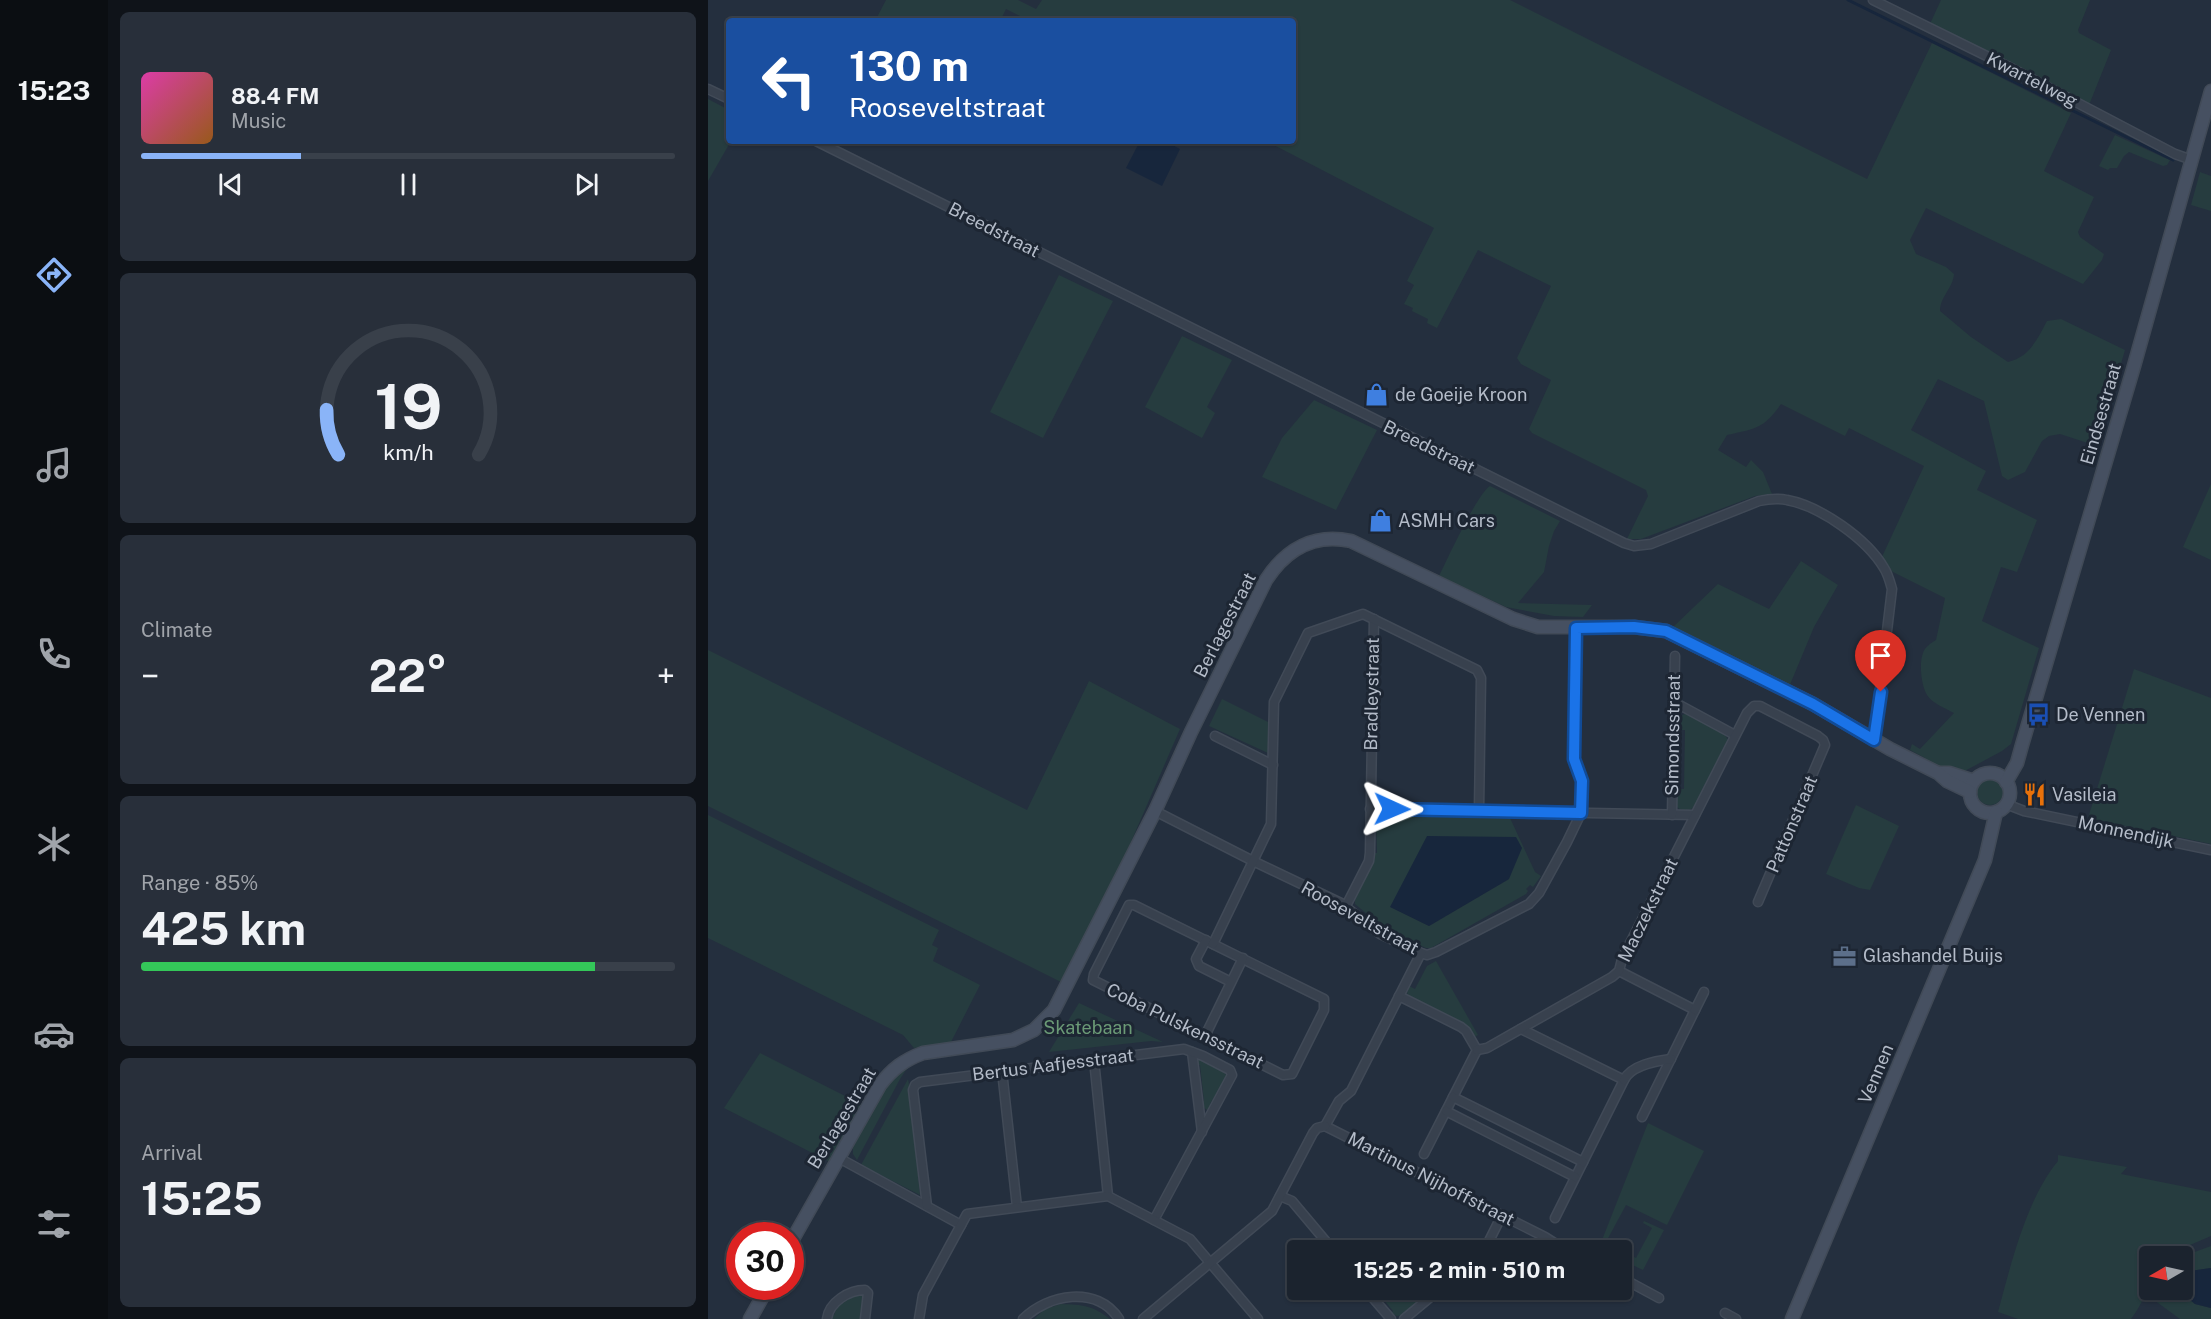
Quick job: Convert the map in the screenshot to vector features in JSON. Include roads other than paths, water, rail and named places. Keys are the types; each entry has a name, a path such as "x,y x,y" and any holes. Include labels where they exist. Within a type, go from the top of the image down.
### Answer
{"street":[{"name":"Kwartelweg","path":"1873,0 2013,69 2175,154 2192,160"},
{"path":"708,88 726,97"},
{"name":"Eindsestraat","path":"2006,782 2017,763 2211,91"},
{"name":"Breedstraat","path":"822,144 1624,543 1634,546 1651,544 1759,501 1771,499 1787,500 1837,522 1876,556 1885,569 1892,589 1874,740"},
{"name":"Berlagestraat","path":"803,1222 880,1085 887,1074 901,1062 923,1053 1013,1040 1025,1035 1044,1021 1060,998 1155,811 1266,580 1286,555 1304,545 1341,539 1352,541 1513,619 1538,627 1643,627 1666,631 1813,704 1874,740 1938,773 1947,781 1972,786"},
{"path":"1231,982 1199,966 1196,959 1209,942 1270,825 1274,702 1308,633 1363,614 1477,670 1481,678 1479,810"},
{"name":"Bradleystraat","path":"1346,906 1369,861 1374,620"},
{"name":"Rooseveltstraat","path":"1155,811 1346,906 1380,934 1427,955 1436,952 1528,904 1539,893 1581,813 1582,781 1574,759 1576,628"},
{"name":"Simondsstraat","path":"1672,814 1675,656"},
{"path":"1674,702 1735,735"},
{"name":"Maczekstraat","path":"1477,1050 1487,1048 1620,971 1622,959 1750,708 1760,706 1818,736 1825,745"},
{"path":"1215,736 1273,765"},
{"name":"Pattonstraat","path":"1758,902 1825,745"},
{"name":"Eindsestraat","path":"1996,774 2013,758 2022,745"},
{"path":"1980,810 2001,808 2009,796 2006,782 1996,774 1984,774 1972,786 1973,803 1984,818 1990,842"},
{"name":"Vennen","path":"1792,1319 1985,860 2001,808"},
{"name":"Monnendijk","path":"2001,808 2211,850"},
{"name":"Simondsstraat","path":"1370,809 1695,815"},
{"name":"Coba Pulskensstraat","path":"1209,942 1134,904 1129,904 1099,963 1093,980 1283,1075 1289,1075 1294,1070 1324,1010 1324,999 1243,958"},
{"path":"1205,1036 1243,958 1209,942"},
{"path":"1143,1319 1272,1211 1313,1133 1317,1128 1325,1126 1339,1101 1351,1091 1421,953"},
{"path":"1620,971 1695,1010"},
{"path":"1642,1117 1704,992"},
{"path":"1400,996 1466,1031 1477,1050 1424,1154"},
{"path":"1521,1029 1624,1080"},
{"name":"Bertus Aafjesstraat","path":"927,1206 913,1090 920,1082 1184,1049 1192,1052"},
{"path":"1154,1220 1202,1133 1192,1052"},
{"name":"Coba Pulskensstraat","path":"1192,1052 1232,1072 1202,1133"},
{"path":"1555,1218 1626,1075 1653,1061 1671,1059"},
{"path":"1094,1060 1108,1196"},
{"path":"1002,1071 1017,1207"},
{"path":"1453,1097 1583,1162"},
{"path":"1446,1111 1575,1177"},
{"name":"Martinus Nijhoffstraat","path":"1325,1126 1547,1240"},
{"path":"839,1158 961,1225"},
{"path":"919,1319 923,1295 967,1214 1108,1196 1190,1239 1258,1319"},
{"path":"1280,1196 1292,1201 1324,1240"},
{"path":"1490,1240 1502,1215"},
{"path":"1632,1283 1659,1298"},
{"path":"827,1319 837,1302 847,1294 865,1290 868,1293 864,1319"},
{"path":"1023,1319 1046,1303 1064,1297 1084,1297 1113,1309 1119,1319"},
{"path":"750,1319 761,1300"},
{"path":"1374,1300 1390,1319"},
{"path":"1404,1319 1427,1300"},
{"path":"1725,1313 1736,1319"}],"water":[{"path":"1138,144 1171,144 1180,149 1162,186 1126,168"},
{"path":"1427,836 1516,837 1522,848 1509,879 1429,926 1390,907"},
{"path":"2211,1268 2211,1308 2195,1304 2190,1300 2193,1300 2193,1271"}],"waterway":[{"path":"1848,0 2173,160"}],"place":[{"name":"de Goeije Kroon","path":"1377,395"},
{"name":"ASMH Cars","path":"1380,521"},
{"name":"De Vennen","path":"2038,715"},
{"name":"Vasileia","path":"2034,795"},
{"name":"Glashandel Buijs","path":"1845,956"}],"park label":[{"name":"Skatebaan","path":"1088,1028"}]}
